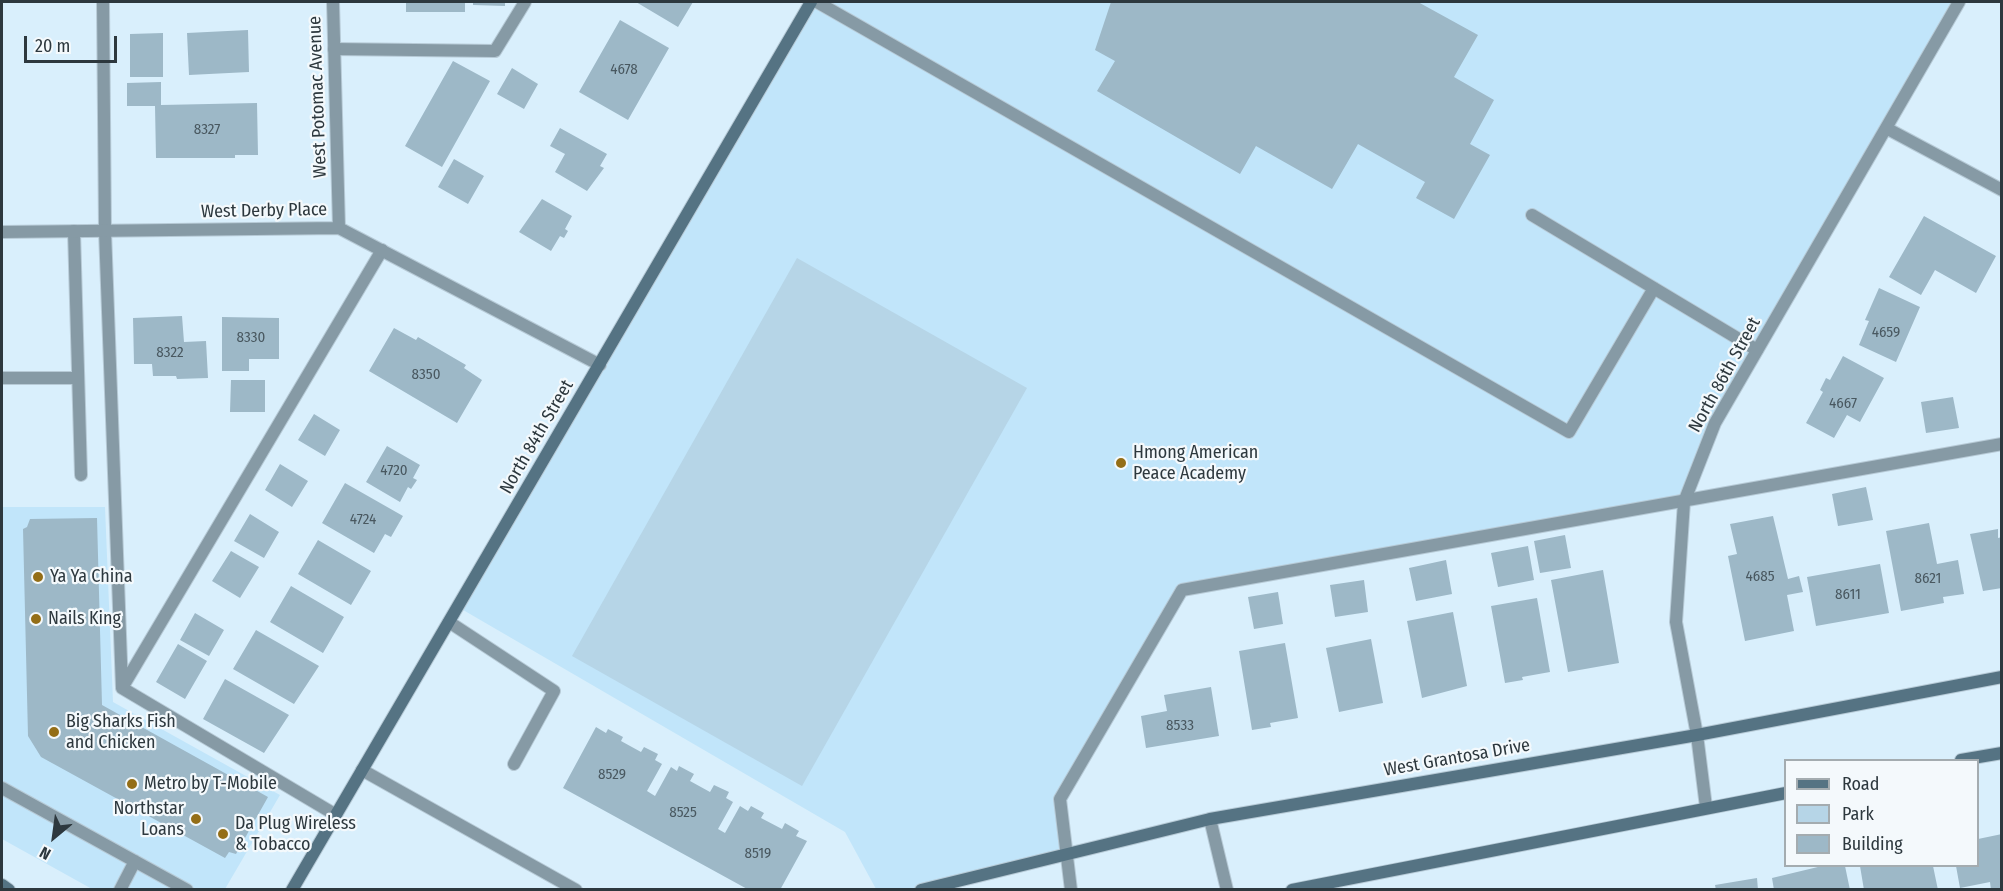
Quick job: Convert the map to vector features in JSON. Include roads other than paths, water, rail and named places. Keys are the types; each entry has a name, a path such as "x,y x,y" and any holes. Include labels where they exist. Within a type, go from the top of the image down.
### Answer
{"street":[{"path":"103,2 105,231 122,688"},
{"name":"West Potomac Avenue","path":"333,2 339,228"},
{"path":"334,49 495,51 525,2"},
{"name":"North 84th Street","path":"292,890 811,2"},
{"path":"817,2 1569,432 1654,288"},
{"name":"North 86th Street","path":"1706,807 1697,735 1676,622 1684,502 1715,423 1959,2"},
{"path":"1886,128 2001,190"},
{"path":"1532,215 1757,350"},
{"name":"West Derby Place","path":"2,232 339,228 600,365"},
{"path":"74,231 81,475"},
{"path":"122,688 382,250"},
{"path":"2,378 77,378"},
{"path":"1071,890 1060,799 1182,590 2001,444"},
{"path":"449,622 554,691 514,764"},
{"name":"West Grantosa Drive","path":"921,890 1065,852 1210,819 1697,735 2001,677"},
{"path":"122,688 336,815"},
{"path":"1967,759 2001,753"},
{"path":"362,770 576,890"},
{"path":"2,788 187,890"},
{"path":"1292,890 1784,793"},
{"path":"1210,819 1227,890"},
{"path":"120,890 135,861"},
{"path":"2,885 9,890"}],"place":[{"name":"Hmong American Peace Academy","path":"1121,463"},
{"name":"Ya Ya China","path":"38,577"},
{"name":"Nails King","path":"36,619"},
{"name":"Big Sharks Fish and Chicken","path":"54,732"},
{"name":"Metro by T-Mobile","path":"132,784"},
{"name":"Northstar Loans","path":"196,819"},
{"name":"Da Plug Wireless & Tobacco","path":"223,834"}]}
